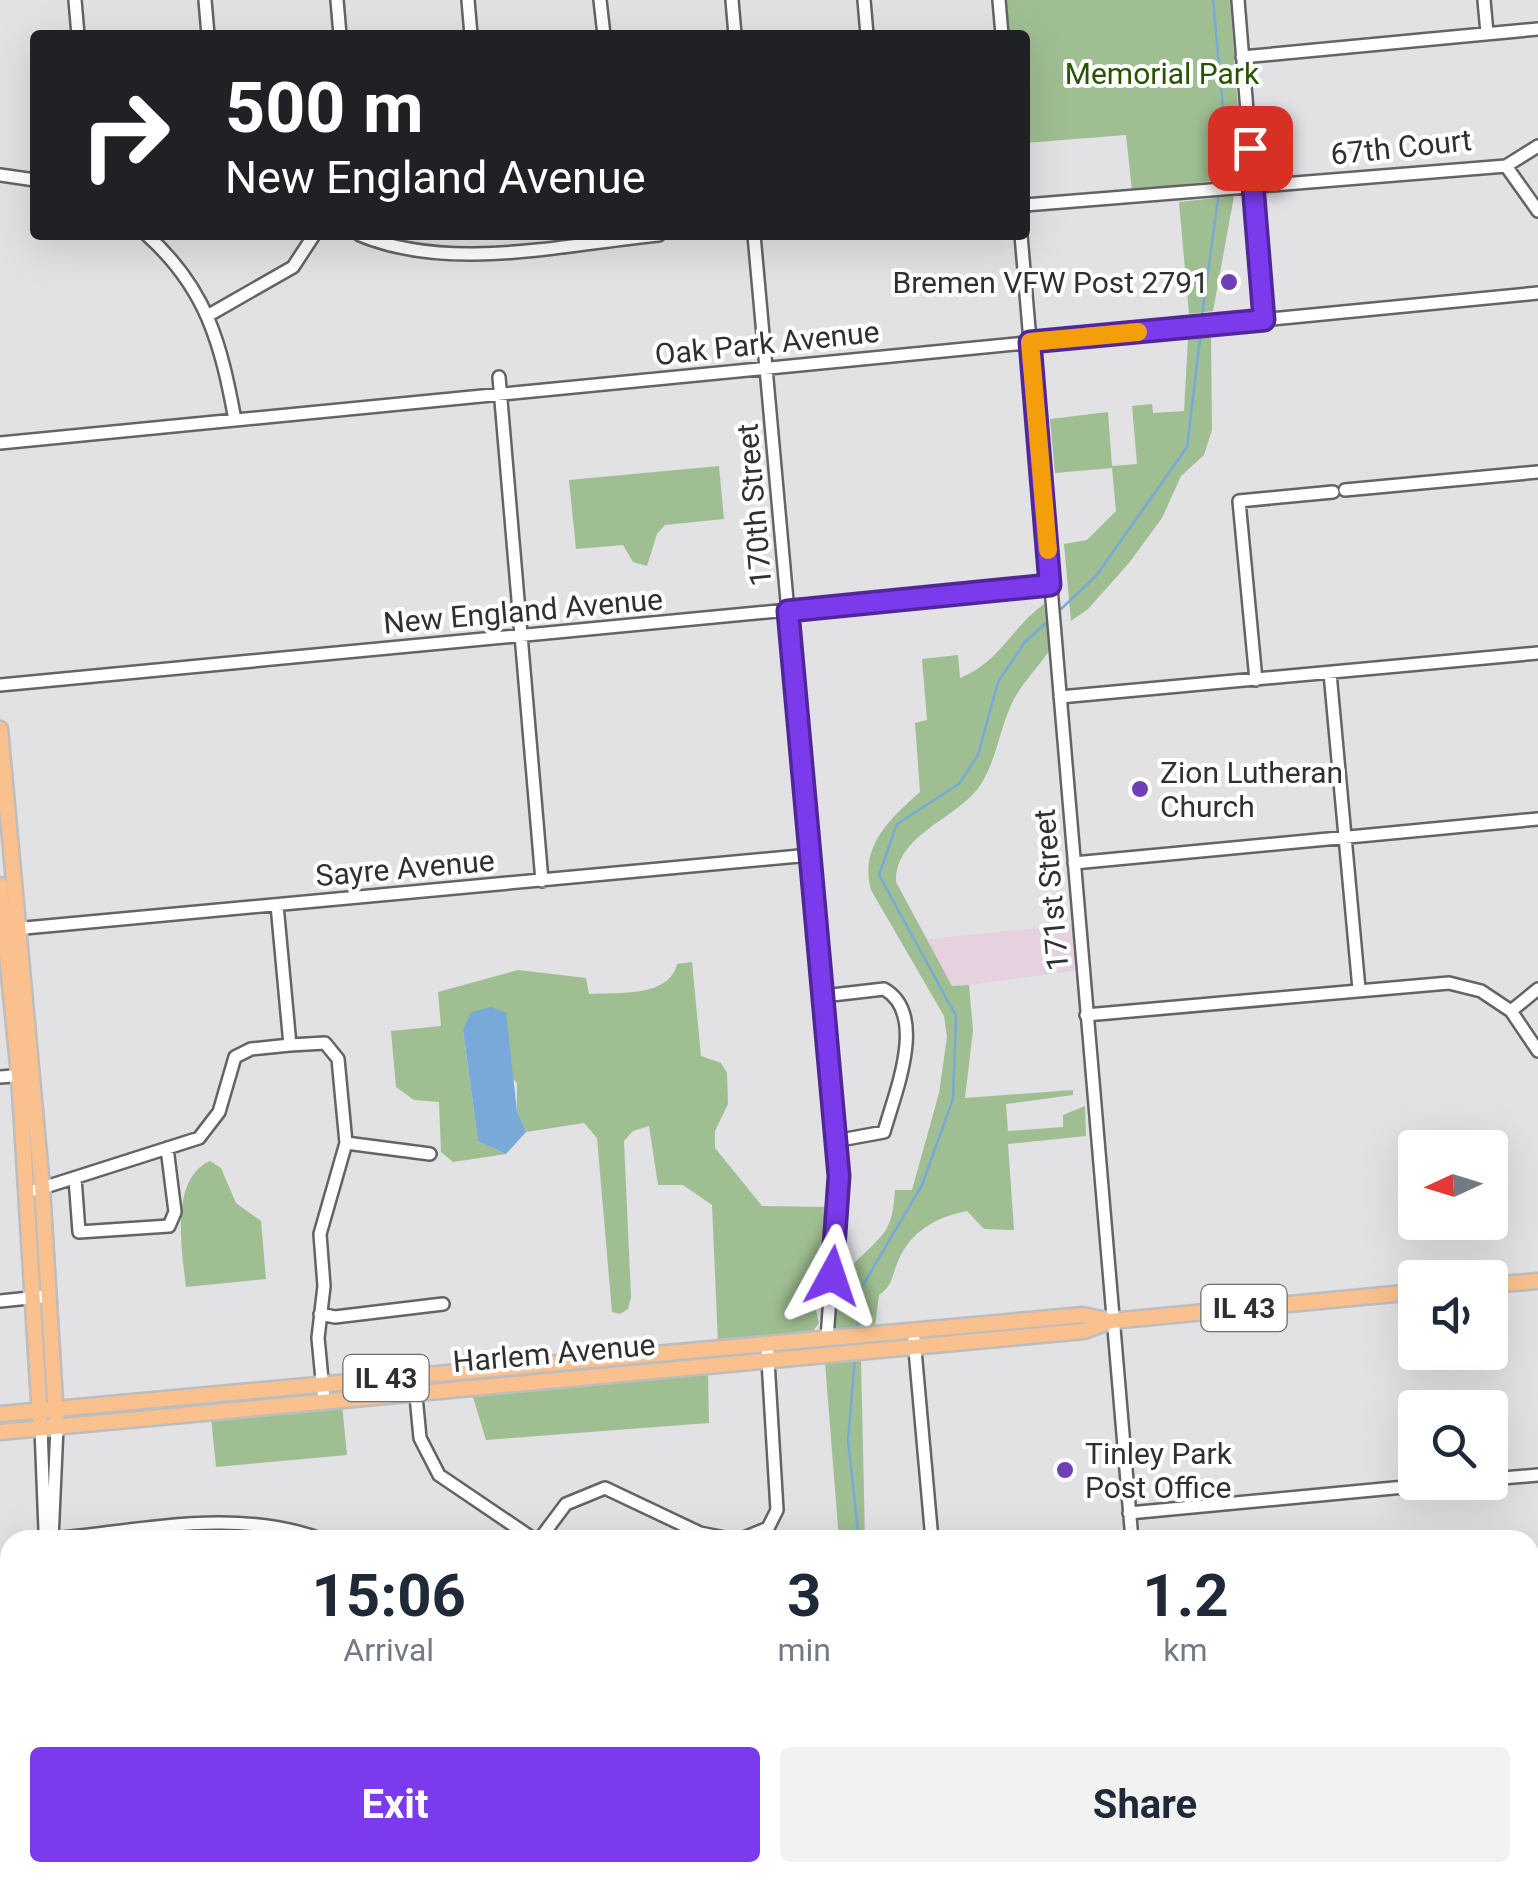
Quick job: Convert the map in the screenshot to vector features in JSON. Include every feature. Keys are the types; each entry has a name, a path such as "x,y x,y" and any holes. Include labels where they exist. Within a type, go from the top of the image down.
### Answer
{"main road":[{"path":"0,729 11,930 25,1075 42,1188 40,1429"},
{"path":"0,885 11,930"},
{"path":"25,1075 27,1192 57,1427"},
{"path":"1508,1284 1538,1281"},
{"name":"Harlem Avenue","path":"0,1432 1084,1332 1112,1321 1398,1294"},
{"name":"Harlem Avenue","path":"0,1414 1083,1315 1112,1321"}],"street":[{"path":"75,0 78,30"},
{"path":"205,0 208,30"},
{"path":"337,0 340,30"},
{"path":"468,0 471,30"},
{"path":"600,0 603,30"},
{"path":"732,0 735,30"},
{"path":"864,0 867,30"},
{"path":"999,0 1002,30"},
{"path":"1238,0 1264,320"},
{"path":"1484,0 1487,33"},
{"path":"1242,57 1538,29"},
{"name":"67th Court","path":"1030,206 1506,166 1538,146"},
{"path":"1506,166 1538,211"},
{"path":"0,175 30,179"},
{"path":"153,240 184,274 208,315 222,347 235,420"},
{"path":"208,315 293,267 311,240"},
{"path":"381,240 435,253 594,240"},
{"path":"489,240 490,251"},
{"name":"170th Street","path":"754,240 836,1141 838,1201 826,1302 827,1338"},
{"name":"171st Street","path":"1021,240 1131,1530"},
{"name":"Oak Park Avenue","path":"0,443 1538,293"},
{"path":"499,377 542,881"},
{"path":"1256,680 1239,501 1538,472"},
{"name":"New England Avenue","path":"0,686 1050,585"},
{"path":"1060,697 1538,653"},
{"path":"1330,673 1358,989"},
{"path":"1074,863 1538,820"},
{"name":"Sayre Avenue","path":"11,930 810,855"},
{"path":"278,905 290,1045"},
{"path":"1086,1015 1449,983 1481,990 1511,1010 1538,1050"},
{"path":"823,996 884,989 892,993 908,1035 884,1132 836,1141"},
{"path":"1511,1010 1538,989"},
{"path":"27,1192 138,1154 193,1142 213,1125 235,1057 250,1049 320,1042 334,1048 346,1142 322,1214 320,1314 324,1400"},
{"path":"0,1078 25,1075"},
{"path":"346,1142 430,1154"},
{"path":"75,1178 79,1232 169,1226 175,1212 167,1148"},
{"path":"0,1301 42,1297"},
{"path":"320,1314 335,1318 443,1304"},
{"path":"913,1330 931,1530"},
{"path":"767,1344 778,1485 773,1530"},
{"path":"414,1376 420,1438 439,1475 522,1530"},
{"path":"52,1530 57,1427"},
{"path":"40,1429 45,1530"},
{"path":"1508,1478 1538,1475"},
{"path":"545,1530 566,1504 605,1488 694,1530"},
{"path":"1129,1513 1398,1488"},
{"path":"153,1530 231,1523 289,1530"}],"shaded area":[{"path":"1073,925 1079,970 969,985 952,986 927,939"}],"green space":[{"name":"Memorial Park","path":"1004,0 1230,0 1243,177 1132,191 1126,135 1030,143 1030,30 1007,30"},
{"path":"1234,196 1213,311 1189,314 1179,202"},
{"path":"1211,337 1212,430 1204,455 1181,476 1162,518 1129,563 1088,609 1071,621 1064,544 1087,540 1116,511 1112,468 1055,473 1050,419 1108,412 1112,466 1137,464 1132,406 1152,404 1153,413 1184,411 1188,339"},
{"path":"719,466 724,519 665,525 657,534 647,566 633,562 623,545 576,549 569,480"},
{"path":"1044,604 1049,651 1013,701 985,777 969,799 915,840 898,866 896,882 952,986 969,985 973,1030 965,1098 1073,1090 1073,1095 1006,1104 1008,1131 1063,1127 1063,1115 1085,1106 1086,1136 1008,1144 1014,1230 984,1229 967,1211 935,1222 903,1250 890,1284 879,1295 875,1326 835,1330 828,1315 834,1287 887,1228 895,1190 912,1190 939,1093 947,1037 944,1016 871,890 868,874 873,847 880,835 920,792 915,723 927,720 922,659 958,655 960,678 986,663"},
{"path":"692,962 701,1056 721,1063 727,1073 728,1104 715,1131 715,1148 762,1206 830,1207 816,1310 819,1323 811,1334 718,1343 712,1205 683,1185 658,1185 649,1126 633,1131 624,1141 631,1297 628,1309 620,1314 612,1312 597,1138 584,1123 526,1132 517,1111 517,1083 463,1030 478,1141 506,1154 453,1162 441,1152 439,1102 414,1100 396,1087 391,1031 441,1026 438,992 518,970 586,978 589,994 627,993 664,983 677,964"},
{"path":"210,1161 221,1168 236,1203 261,1221 266,1279 186,1287 181,1236 183,1199 197,1170"},
{"path":"861,1359 865,1530 838,1530 825,1362"},
{"path":"708,1374 709,1423 486,1440 472,1394"},
{"path":"342,1404 347,1455 216,1467 211,1417"}],"water":[{"path":"491,1007 506,1013 517,1111 526,1132 506,1154 478,1141 463,1030 471,1012"}],"waterway":[{"path":"1213,0 1224,120 1220,185"},
{"path":"1201,323 1219,192"},
{"path":"1061,609 1096,576 1187,447 1201,331"},
{"path":"857,1329 860,1290 922,1185 953,1099 956,1016 879,875 897,824 959,784 978,755 998,682 1025,642 1047,622"},
{"path":"855,1357 848,1440 858,1530"}],"slow traffic":[{"path":"1048,550 1030,342 1138,332"}],"place":[{"name":"Bremen VFW Post 2791","path":"1229,282"},
{"name":"Zion Lutheran Church","path":"1140,789"},
{"name":"Tinley Park Post Office","path":"1065,1470"}],"route":[{"path":"832,1276 839,1176 788,611 1050,585 1030,342 1264,320 1250,148"}]}
